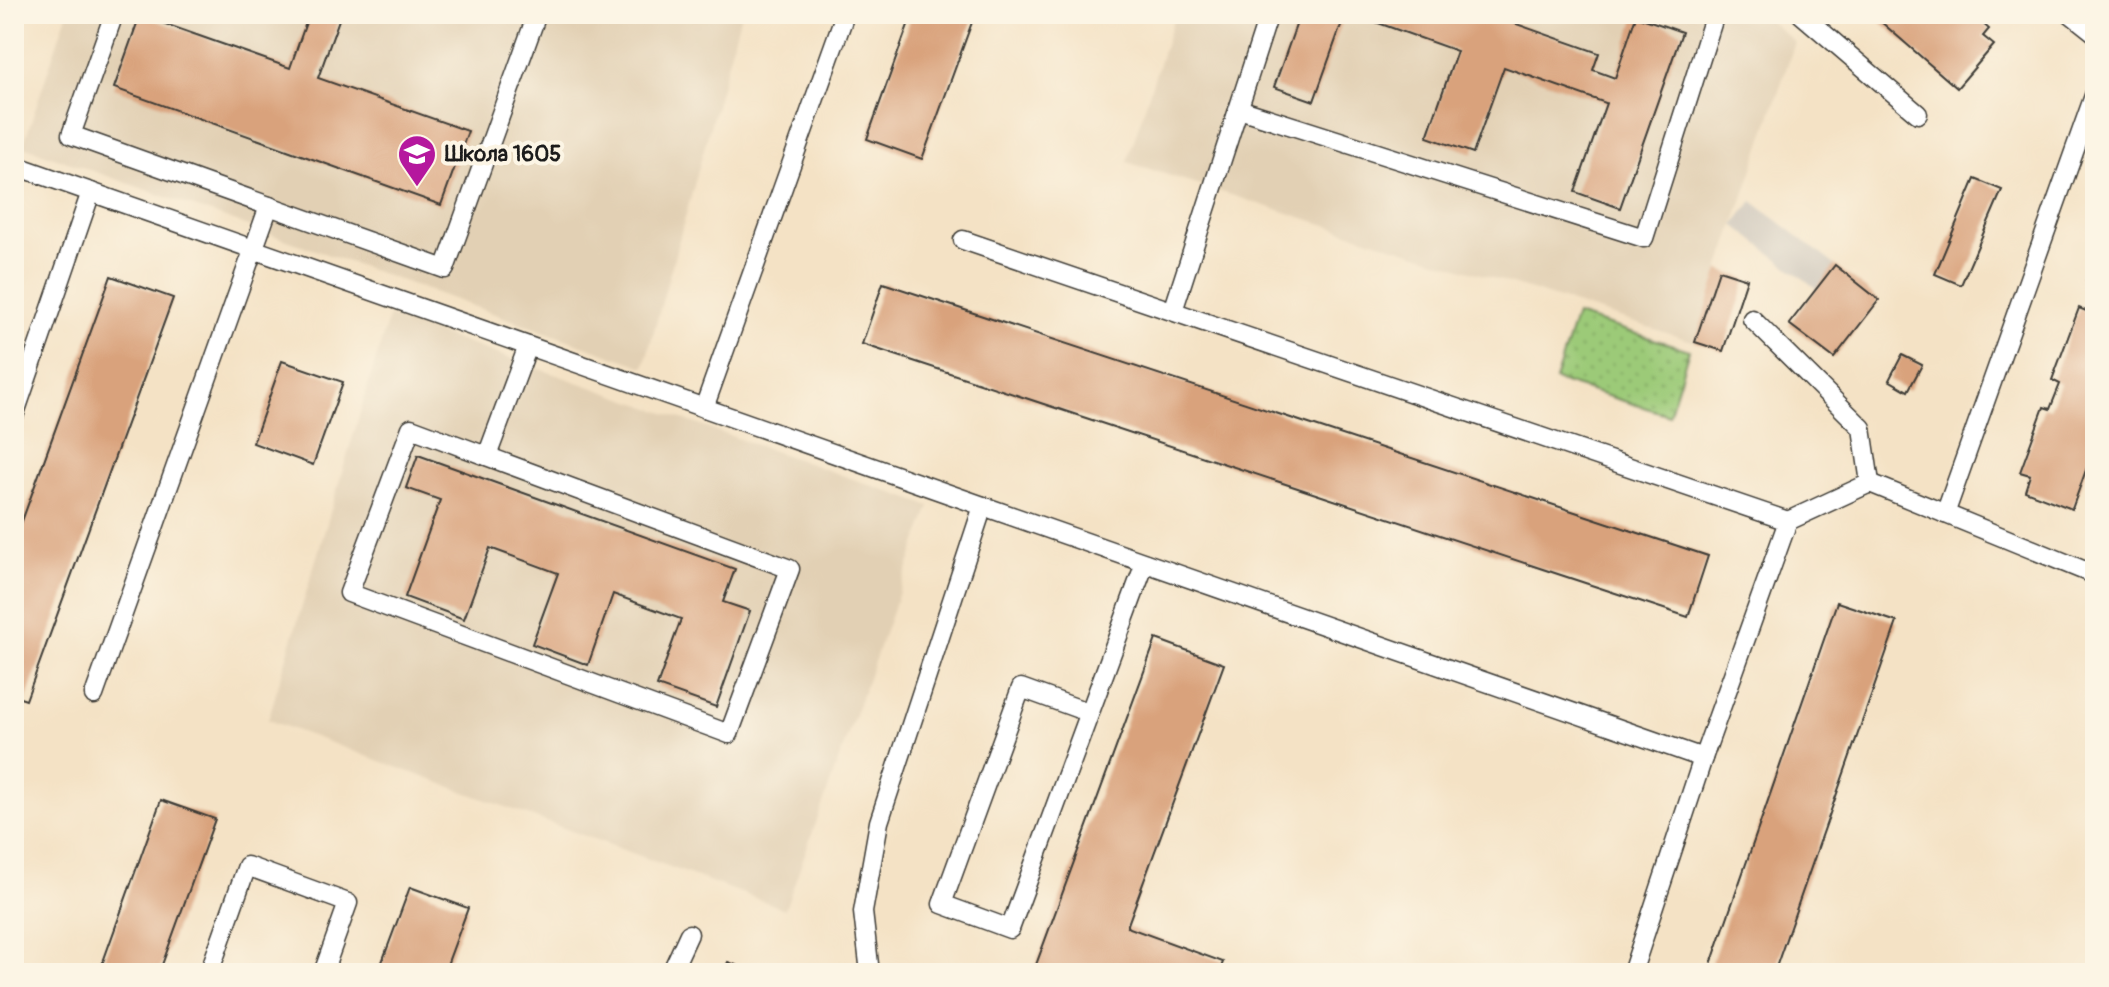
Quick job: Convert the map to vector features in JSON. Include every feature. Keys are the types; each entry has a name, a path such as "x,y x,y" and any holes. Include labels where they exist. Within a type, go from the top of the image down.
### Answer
{"lane":[{"path":"114,14 71,135 445,269 537,14"},
{"path":"704,408 845,14"},
{"path":"1173,311 1269,14"},
{"path":"1239,109 1644,238 1715,14"},
{"path":"1801,14 1918,114"},
{"path":"2071,14 2095,33"},
{"path":"1945,514 2095,93"},
{"path":"14,165 1703,758"},
{"path":"14,416 91,192"},
{"path":"94,695 269,206"},
{"path":"963,240 1788,521 1870,483 2095,575"},
{"path":"1752,319 1862,428 1870,483"},
{"path":"487,456 528,346"},
{"path":"411,428 487,456 790,569 729,734 349,593 411,428"},
{"path":"870,973 863,912 879,822 983,506"},
{"path":"1632,973 1703,758 1788,521"},
{"path":"1090,713 1021,688 942,904 1010,929 1090,713 1145,563"},
{"path":"209,973 247,866 348,903 323,973"},
{"path":"671,973 689,934"}],"shaded area":[{"name":"Школа 1605","path":"67,14 741,14 644,367 23,146"},
{"path":"1175,14 1761,14 1795,42 1695,342 1127,162"},
{"path":"1752,201 1835,265 1817,289 1734,225"},
{"path":"389,316 930,506 785,909 268,720"}],"green space":[{"path":"1576,315 1689,350 1669,415 1555,380"}],"building":[{"path":"309,14 341,14 318,78 468,131 441,205 114,88 140,15 290,68"},
{"path":"912,14 975,14 922,159 867,139"},
{"path":"1300,14 1345,14 1314,101 1274,87"},
{"path":"1353,14 1488,14 1599,53 1593,70 1615,78 1636,16 1682,32 1620,208 1575,192 1606,103 1504,67 1473,153 1427,137 1457,51"},
{"path":"1872,14 1972,14 1989,29 1983,36 1994,45 1957,88"},
{"path":"1975,179 2002,190 1961,285 1935,274"},
{"path":"2095,256 2095,283 2086,280"},
{"path":"1835,265 1879,300 1834,358 1789,324"},
{"path":"1719,270 1747,279 1723,351 1695,342"},
{"path":"111,276 173,298 26,700 14,696 14,543"},
{"path":"883,283 1708,556 1688,617 862,344"},
{"path":"2095,287 2095,445 2072,509 2025,491 2030,475 2020,472 2044,407 2050,409 2060,384 2052,380 2079,308 2086,311"},
{"path":"1902,355 1922,365 1908,391 1889,380"},
{"path":"282,361 343,382 313,465 253,443"},
{"path":"418,455 735,569 723,602 750,611 716,707 657,686 681,619 613,594 588,665 532,644 558,573 490,548 464,619 405,597 440,500 406,488"},
{"path":"1837,602 1897,622 1774,973 1708,973"},
{"path":"1156,639 1224,664 1127,927 1223,962 1219,973 1033,973"},
{"path":"161,800 215,819 159,973 99,973"},
{"path":"410,887 468,908 444,973 378,973"},
{"path":"728,962 756,973 723,973"}],"place":[{"name":"Школа 1605","path":"417,188"}]}
